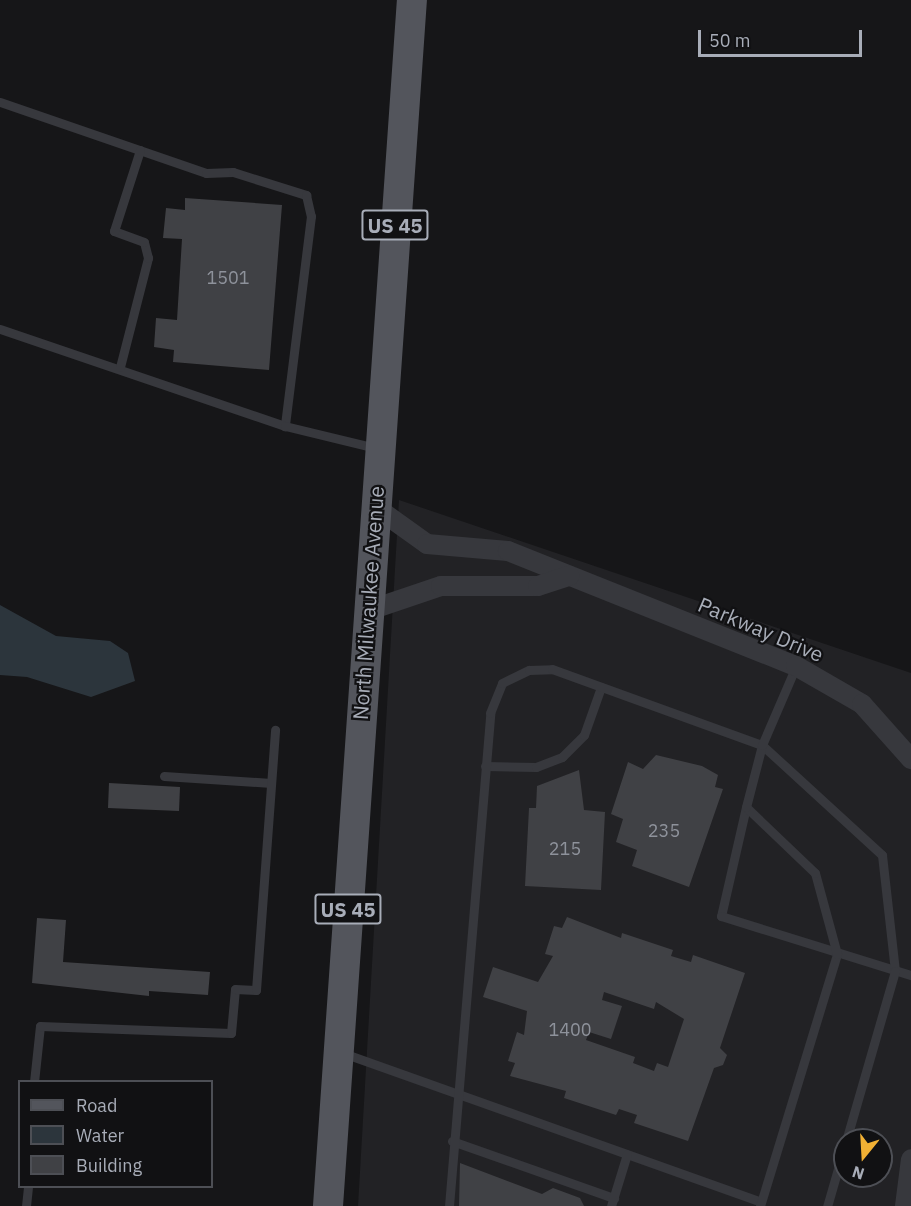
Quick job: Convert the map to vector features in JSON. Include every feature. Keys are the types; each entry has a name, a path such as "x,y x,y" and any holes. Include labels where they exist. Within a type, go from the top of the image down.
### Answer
{"main road":[{"name":"North Milwaukee Avenue","path":"328,1206 374,506 412,0"}],"street":[{"name":"Parkway Drive","path":"374,506 427,544 508,551 796,666 862,704 911,759"},
{"path":"367,611 441,586 538,586 569,576"},
{"path":"905,1206 911,1159"}],"lane":[{"path":"0,102 206,173 233,172 306,195 311,216 285,426"},
{"path":"120,368 148,258 144,242 114,231 140,150"},
{"path":"0,329 285,426 378,449"},
{"path":"796,666 762,745 721,916 837,954 911,975"},
{"path":"448,1206 455,1093 485,766 494,695 512,676 552,669 762,745 882,855 896,971 827,1206"},
{"path":"485,766 536,766 562,757 584,735 601,687"},
{"path":"34,1080 40,1026 231,1033 235,989 256,990 275,730"},
{"path":"164,776 271,783"},
{"path":"338,1051 627,1154 759,1204 837,954 815,873 746,807"},
{"path":"452,1141 613,1202 627,1154"},
{"path":"26,1206 28,1188"}],"shaded area":[{"path":"399,500 911,673 911,1206 358,1206"}],"water":[{"path":"0,605 56,636 110,641 128,653 135,681 91,697 27,677 0,675"}],"building":[{"path":"185,198 282,205 269,370 173,362 174,350 154,347 156,318 177,320 182,239 163,238 166,208 185,210"},
{"path":"656,755 702,766 718,775 715,787 723,789 689,887 632,866 637,850 616,842 623,819 611,814 628,762 643,769"},
{"path":"579,770 584,810 605,812 601,890 525,886 529,808 536,808 537,786"},
{"path":"109,783 180,787 179,811 108,808"},
{"path":"567,917 621,938 622,933 673,950 671,956 691,962 693,955 745,973 720,1048 727,1055 723,1065 714,1068 688,1141 634,1123 637,1115 619,1109 616,1115 564,1098 566,1091 510,1076 515,1063 508,1061 517,1032 524,1035 527,1011 483,997 493,967 538,982 553,956 545,954 554,926 562,928","holes":["604,992 654,1009 656,1002 684,1019 668,1067 657,1063 654,1071 633,1063 635,1057 586,1040 589,1032 611,1039 622,1006 602,1000"]},
{"path":"37,918 66,920 63,962 210,972 208,995 149,991 149,996 32,983"},
{"path":"460,1163 542,1194 553,1188 580,1198 584,1206 459,1206"}]}
